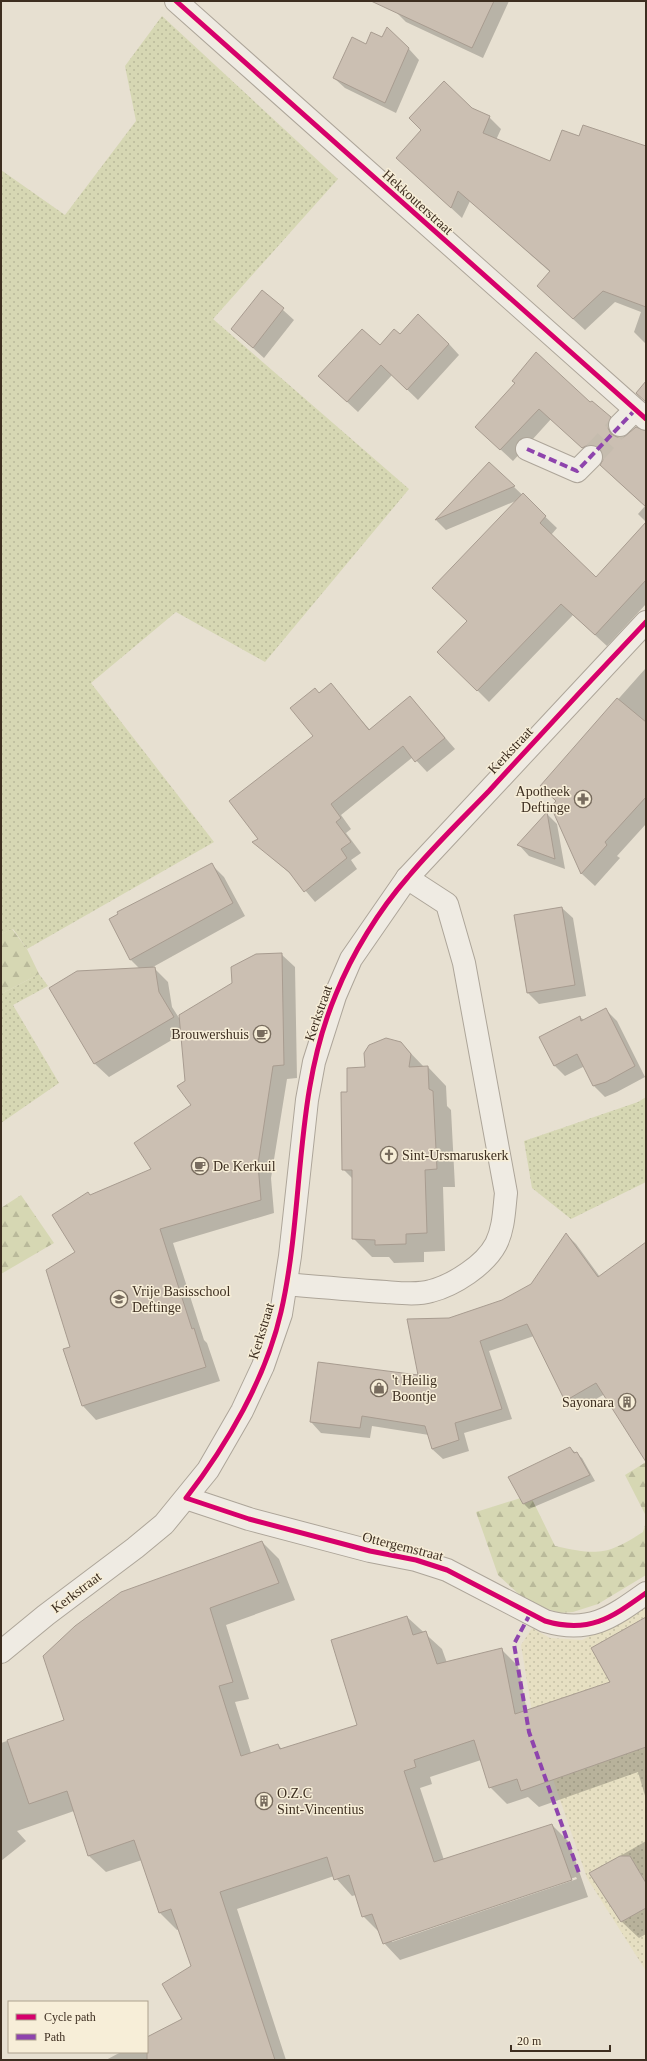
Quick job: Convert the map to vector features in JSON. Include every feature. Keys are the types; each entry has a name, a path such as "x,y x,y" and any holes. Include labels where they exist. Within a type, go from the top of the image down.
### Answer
{"street":[{"name":"Hekkouterstraat","path":"176,1 640,414"},
{"path":"620,425 640,414"},
{"path":"527,449 577,471 591,457"},
{"name":"Kerkstraat","path":"1,1652 46,1615 135,1548 164,1524 208,1470 242,1411 272,1342 281,1314 286,1284 307,1100 314,1062 335,996 351,959 407,878 646,622"},
{"path":"286,1284 349,1290 404,1293 430,1292 453,1283 473,1270 496,1244 502,1225 506,1193 464,963 447,904 407,878"},
{"name":"Ottergemstraat","path":"186,1498 249,1519 370,1550 416,1560 447,1570 545,1621 559,1625 580,1626 606,1619 646,1594"}],"shaded area":[{"path":"646,1605 646,1971 587,1878 534,1724 521,1645 532,1628 550,1638 582,1640"}],"green space":[{"path":"162,16 338,179 213,319 409,489 265,662 176,612 91,683 214,842 27,949 13,929 1,934 1,170 65,215 136,121 125,66"},
{"path":"12,929 27,949 39,974 1,994 1,934"},
{"path":"39,974 48,986 13,1005 59,1083 1,1123 1,994"},
{"path":"646,1097 646,1182 571,1219 532,1188 524,1141 638,1102"},
{"path":"21,1195 54,1243 1,1274 1,1208"},
{"path":"646,1462 646,1516 625,1475"},
{"path":"530,1495 555,1546 592,1552 610,1549 620,1546 643,1532 646,1522 646,1575 598,1604 573,1612 560,1613 523,1598 498,1575 476,1512"}],"building":[{"path":"371,1 494,1 472,48"},
{"path":"387,27 409,48 385,103 333,78 352,37 366,44 371,32 382,37"},
{"path":"444,81 472,108 490,116 483,133 550,161 562,130 579,136 583,125 646,146 646,307 603,291 573,319 537,286 550,271 458,191 451,208 396,158 421,130 409,118"},
{"path":"262,290 284,308 253,348 231,329"},
{"path":"418,314 449,344 407,390 381,365 347,402 318,376 362,329 380,345 394,329 400,334"},
{"path":"536,352 590,402 592,401 611,417 608,428 611,434 617,437 624,437 636,427 646,431 646,507 600,465 603,460 603,454 600,448 594,445 588,445 582,448 539,409 500,450 475,427 515,383 512,381"},
{"path":"646,381 646,402 636,393"},
{"path":"489,462 515,486 435,520"},
{"path":"523,493 546,516 540,523 596,577 646,522 646,580 595,635 561,604 477,691 437,652 467,621 432,588"},
{"path":"331,683 369,730 410,696 445,738 415,762 403,746 331,804 341,818 336,822 351,842 341,849 347,858 304,892 289,872 252,842 258,839 229,801 313,736 290,708 315,688 319,693"},
{"path":"617,698 646,722 646,797 605,842 607,845 581,874 551,807 556,801 540,786"},
{"path":"547,812 555,859 517,845"},
{"path":"212,863 233,903 130,960 109,919 118,914 117,912"},
{"path":"562,907 575,985 527,993 514,915"},
{"path":"282,953 284,1065 273,1066 258,1164 261,1200 160,1229 192,1329 194,1328 206,1367 82,1406 63,1349 70,1347 46,1270 75,1252 52,1215 88,1192 90,1195 151,1169 134,1143 191,1105 177,1086 185,1081 179,1015 232,983 231,967 256,954"},
{"path":"155,967 159,992 174,1017 94,1064 49,988 77,971"},
{"path":"606,1008 635,1066 606,1082 593,1086 577,1054 554,1066 539,1037 580,1016 581,1021"},
{"name":"Sint-Ursmaruskerk","path":"386,1038 401,1042 411,1054 409,1067 428,1066 429,1089 433,1091 437,1169 425,1170 427,1233 406,1234 406,1244 375,1245 375,1240 352,1239 352,1170 342,1170 341,1092 347,1092 347,1068 365,1067 364,1053 369,1045"},
{"path":"566,1233 598,1277 646,1242 646,1462 596,1383 565,1401 527,1324 480,1341 502,1409 455,1423 459,1440 432,1449 425,1426 362,1416 360,1428 310,1422 318,1362 418,1375 407,1319 449,1318 502,1300 531,1284"},
{"path":"570,1447 574,1453 577,1452 590,1475 523,1504 508,1477"},
{"name":"O.Z.C Sint-Vincentius","path":"262,1541 279,1583 210,1608 233,1682 219,1686 241,1756 278,1744 280,1749 357,1725 331,1640 407,1616 413,1635 426,1631 437,1664 502,1648 515,1714 610,1682 591,1648 646,1617 646,1747 521,1791 517,1779 489,1788 474,1740 414,1760 416,1767 404,1771 434,1862 552,1824 572,1880 383,1944 372,1914 362,1917 349,1875 334,1880 327,1857 220,1892 275,2060 147,2060 148,2036 182,2019 162,1984 191,1966 171,1909 159,1913 134,1840 88,1856 67,1791 29,1804 7,1740 64,1720 43,1656 75,1626 121,1592"},
{"path":"620,1856 630,1856 646,1883 646,1908 621,1922 589,1873"}],"tunnel":[{"path":"591,457 620,425"}],"marked path":[{"path":"527,449 577,471 635,410"},
{"path":"530,1614 514,1644 529,1732 580,1876"}],"cycle path":[{"path":"176,1 646,419"},
{"path":"646,622 489,791 437,844 397,890 367,933 350,963 342,979 322,1032 313,1072 301,1152 294,1232 281,1312 274,1337 266,1361 243,1410 216,1456 186,1498 249,1519 370,1551 416,1560 447,1570 545,1621 561,1625 574,1626 599,1621 622,1610 646,1593"}],"place":[{"name":"Apotheek Deftinge","path":"583,799"},
{"name":"Brouwershuis","path":"262,1034"},
{"name":"Sint-Ursmaruskerk","path":"389,1155"},
{"name":"De Kerkuil","path":"200,1166"},
{"name":"Vrije Basisschool Deftinge","path":"119,1299"},
{"name":"'t Heilig Boontje","path":"379,1388"},
{"name":"Sayonara","path":"627,1402"},
{"name":"O.Z.C Sint-Vincentius","path":"264,1801"}]}
